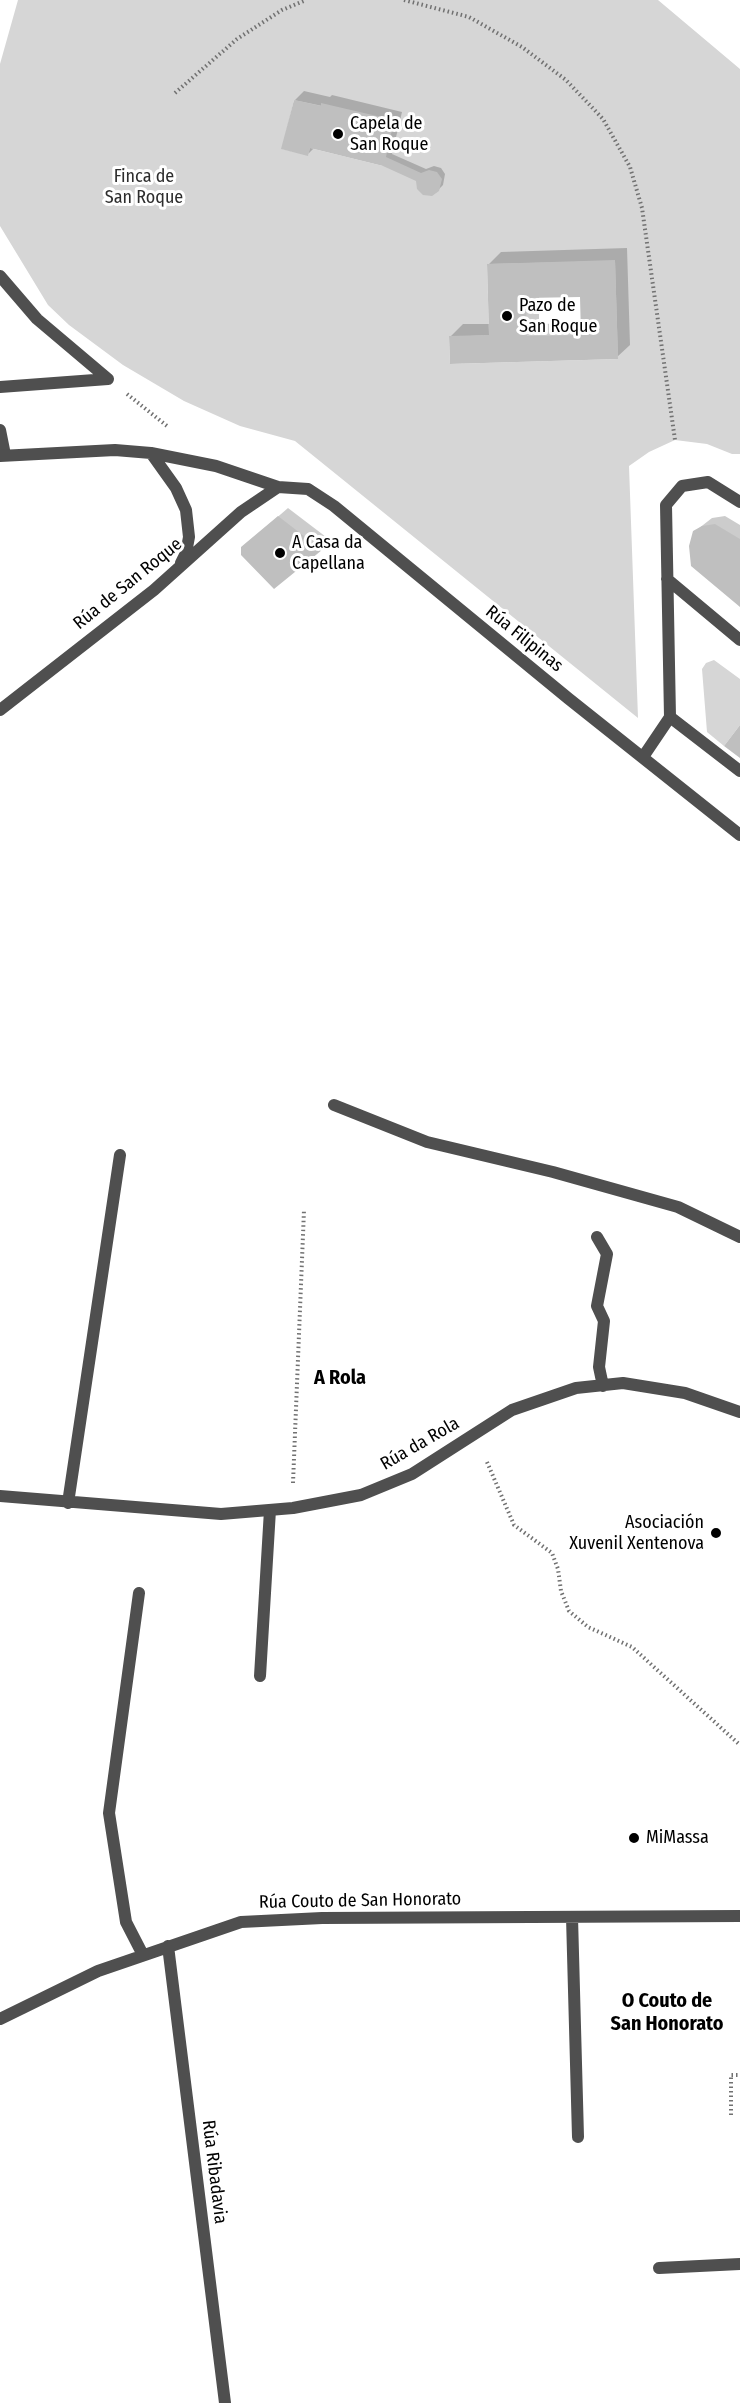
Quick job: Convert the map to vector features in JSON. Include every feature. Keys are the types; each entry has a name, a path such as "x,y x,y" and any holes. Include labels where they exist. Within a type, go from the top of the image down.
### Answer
{"street":[{"path":"0,276 37,319 108,379"},
{"path":"0,387 108,379"},
{"path":"0,430 3,455"},
{"name":"Rúa Filipinas","path":"3,455 115,450 151,453 216,466 278,487 308,489 334,506 569,699 740,835"},
{"path":"151,453 176,488 186,510 189,537 186,553 179,567"},
{"path":"643,757 670,717 666,505 682,486 708,482 740,502"},
{"name":"Rúa de San Roque","path":"0,710 154,590 241,512 278,487"},
{"path":"667,579 740,640"},
{"path":"670,717 740,771"},
{"path":"334,1106 427,1142 553,1172 678,1207 740,1237"},
{"path":"68,1503 120,1155"},
{"path":"597,1237 607,1254 597,1306 604,1321 599,1367 603,1386"},
{"name":"Rúa da Rola","path":"0,1496 221,1514 270,1510 361,1495 412,1474 512,1410 576,1388 623,1383 685,1393 740,1412"},
{"path":"260,1676 270,1510"},
{"path":"139,1593 109,1812 126,1922 143,1955"},
{"name":"Rúa Couto de San Honorato","path":"0,2019 98,1971 241,1922 322,1918 740,1916"},
{"path":"572,1917 578,2137"},
{"name":"Rúa Ribadavia","path":"168,1946 225,2403"},
{"path":"659,2268 740,2264"}],"path":[{"path":"175,93 237,39 282,10 306,0"},
{"path":"404,0 468,17 522,47 566,80 603,120 630,167 642,208 675,440"},
{"path":"108,379 166,426"},
{"path":"293,1484 304,1210"},
{"path":"486,1462 514,1525 552,1553 568,1611 588,1627 632,1647 740,1745"},
{"path":"731,2115 731,2075 740,2075"}],"green space":[{"name":"Finca de San Roque","path":"18,0 658,0 740,69 740,454 732,454 707,444 675,440 649,452 629,466 638,718 295,441 240,426 184,401 123,365 69,325 48,305 0,226 0,64","holes":["294,100 394,121 383,166 310,148 308,155 282,149","615,261 618,359 450,364 449,337 489,335 487,264"]},
{"path":"714,660 740,679 740,725 724,746 707,732 702,669 706,663"}],"building":[{"name":"Capela de San Roque","path":"294,100 321,106 321,103 394,120 386,157 421,173 429,170 437,172 442,179 439,191 432,196 423,195 417,189 416,181 383,166 310,148 308,156 281,149"},
{"name":"Pazo de San Roque","path":"615,260 618,359 450,364 449,336 489,335 487,264","holes":["580,297 581,335 527,336 526,298"]},
{"name":"A Casa da Capellana","path":"278,516 322,550 274,589 241,555 241,547"},
{"path":"715,524 740,539 740,607 691,566 689,546 693,531 702,526"},
{"path":"740,725 740,758 724,746"}],"place":[{"name":"Capela de San Roque","path":"338,134"},
{"name":"Pazo de San Roque","path":"507,316"},
{"name":"A Casa da Capellana","path":"280,553"},
{"name":"Asociación Xuvenil Xentenova","path":"716,1533"},
{"name":"MiMassa","path":"634,1838"}],"district":[{"name":"A Rola","path":"340,1378"},
{"name":"O Couto de San Honorato","path":"667,2012"}]}
